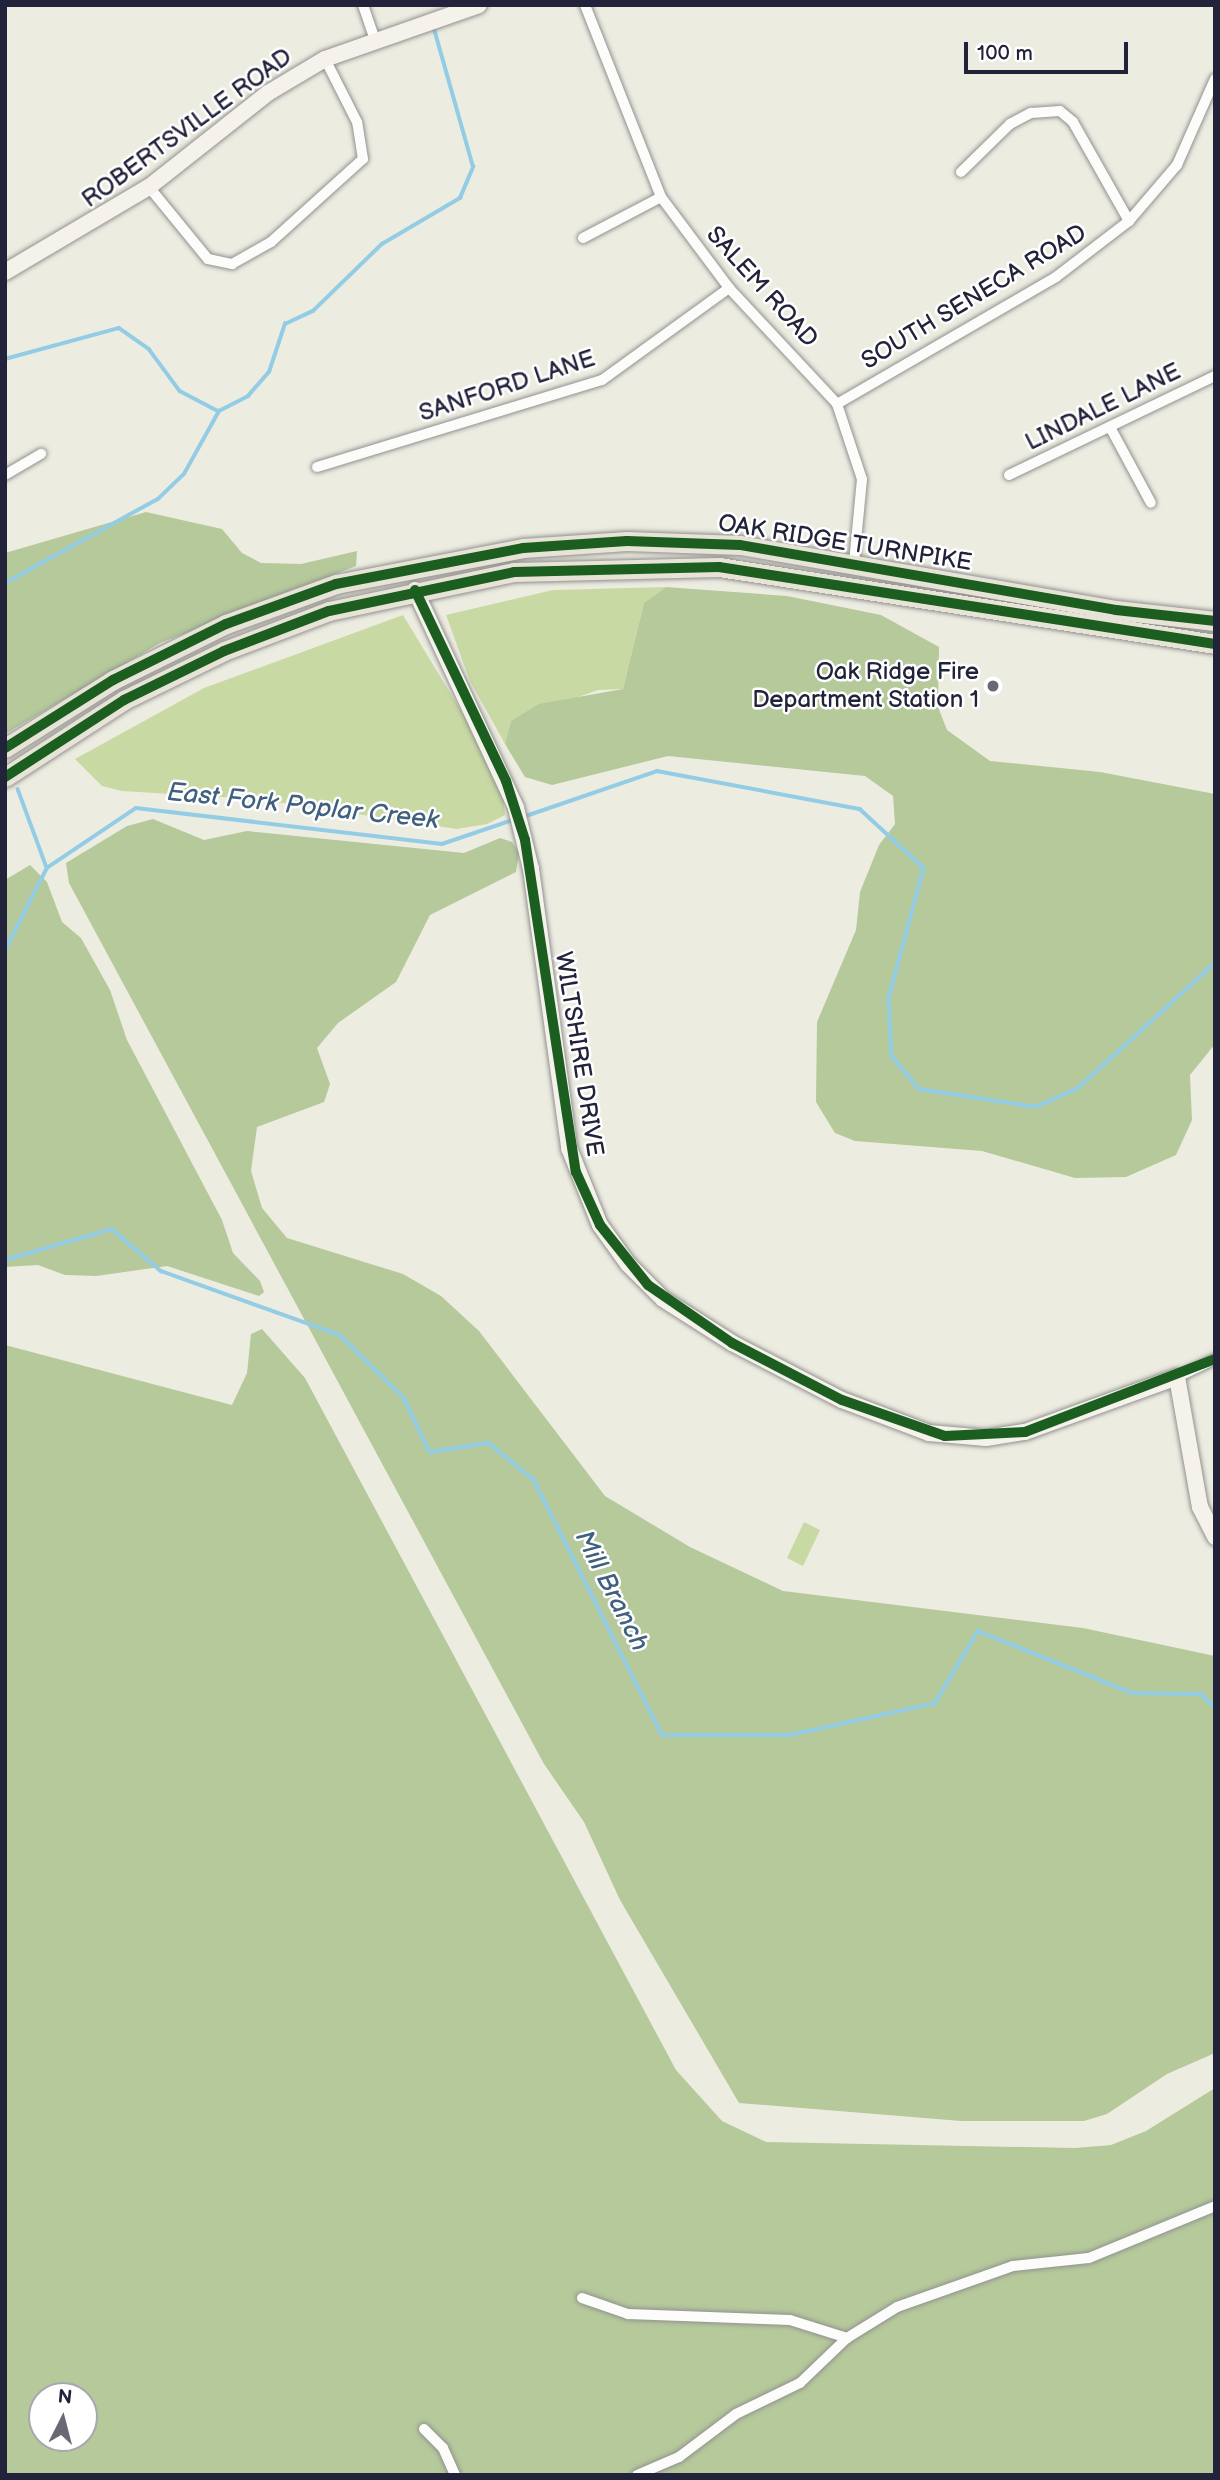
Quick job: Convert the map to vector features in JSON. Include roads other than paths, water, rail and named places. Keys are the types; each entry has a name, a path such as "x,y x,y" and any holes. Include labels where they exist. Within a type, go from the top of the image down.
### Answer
{"highway":[{"name":"OAK RIDGE TURNPIKE","path":"5,748 72,703 181,644 324,588 409,567 523,548 627,541 740,545 1215,621"},
{"path":"849,584 854,562"},
{"name":"OAK RIDGE TURNPIKE","path":"5,777 83,724 190,666 329,611 415,590 587,566 719,567 849,584 993,611 1215,644"},
{"path":"409,567 415,590"},
{"path":"993,611 998,588"},
{"path":"181,644 190,666"}],"street":[{"path":"363,5 374,37"},
{"name":"ROBERTSVILLE ROAD","path":"5,272 149,187 268,93 325,59 374,37 479,5"},
{"name":"SALEM ROAD","path":"585,5 638,152 661,197 729,288 838,404 862,479 854,562"},
{"path":"149,187 208,259 232,264 271,242 363,159 357,122 325,59"},
{"name":"SOUTH SENECA ROAD","path":"838,404 1056,277 1129,221 1177,165 1215,79"},
{"path":"961,172 1010,124 1031,113 1060,111 1073,122 1129,221"},
{"path":"583,238 661,197"},
{"name":"SANFORD LANE","path":"317,467 602,380 729,288"},
{"name":"LINDALE LANE","path":"1009,475 1215,376"},
{"path":"1110,427 1150,503"},
{"path":"5,475 41,454"},
{"name":"WILTSHIRE DRIVE","path":"415,590 516,808 523,833 576,1172 612,1242 663,1299 842,1400 945,1436 1025,1432 1177,1377 1215,1359"},
{"path":"1177,1377 1200,1507 1215,1536"},
{"path":"637,2475 680,2458 736,2414 800,2383 847,2338 927,2295 1013,2266 1089,2258 1215,2206"},
{"path":"582,2298 628,2314 790,2320 847,2338"},
{"path":"424,2429 443,2448 455,2475"}],"waterway":[{"path":"5,583 158,499 184,474 219,411 248,396 269,372 285,324 313,311 382,244 460,198 473,167 434,29"},
{"path":"5,359 119,328 149,349 180,391 218,411"},
{"name":"East Fork Poplar Creek","path":"523,817 657,771 860,809 924,868 889,999 892,1056 919,1089 1036,1107 1078,1088 1215,963"},
{"path":"18,789 47,868"},
{"name":"East Fork Poplar Creek","path":"5,950 47,868 136,808 442,844 516,819"},
{"name":"Mill Branch","path":"5,1260 112,1229 161,1271 340,1335 404,1398 430,1452 489,1443 534,1480 662,1735 790,1735 935,1703 978,1631 1132,1693 1201,1694 1215,1708"}],"place":[{"name":"Oak Ridge Fire Department Station 1","path":"993,686"}]}
